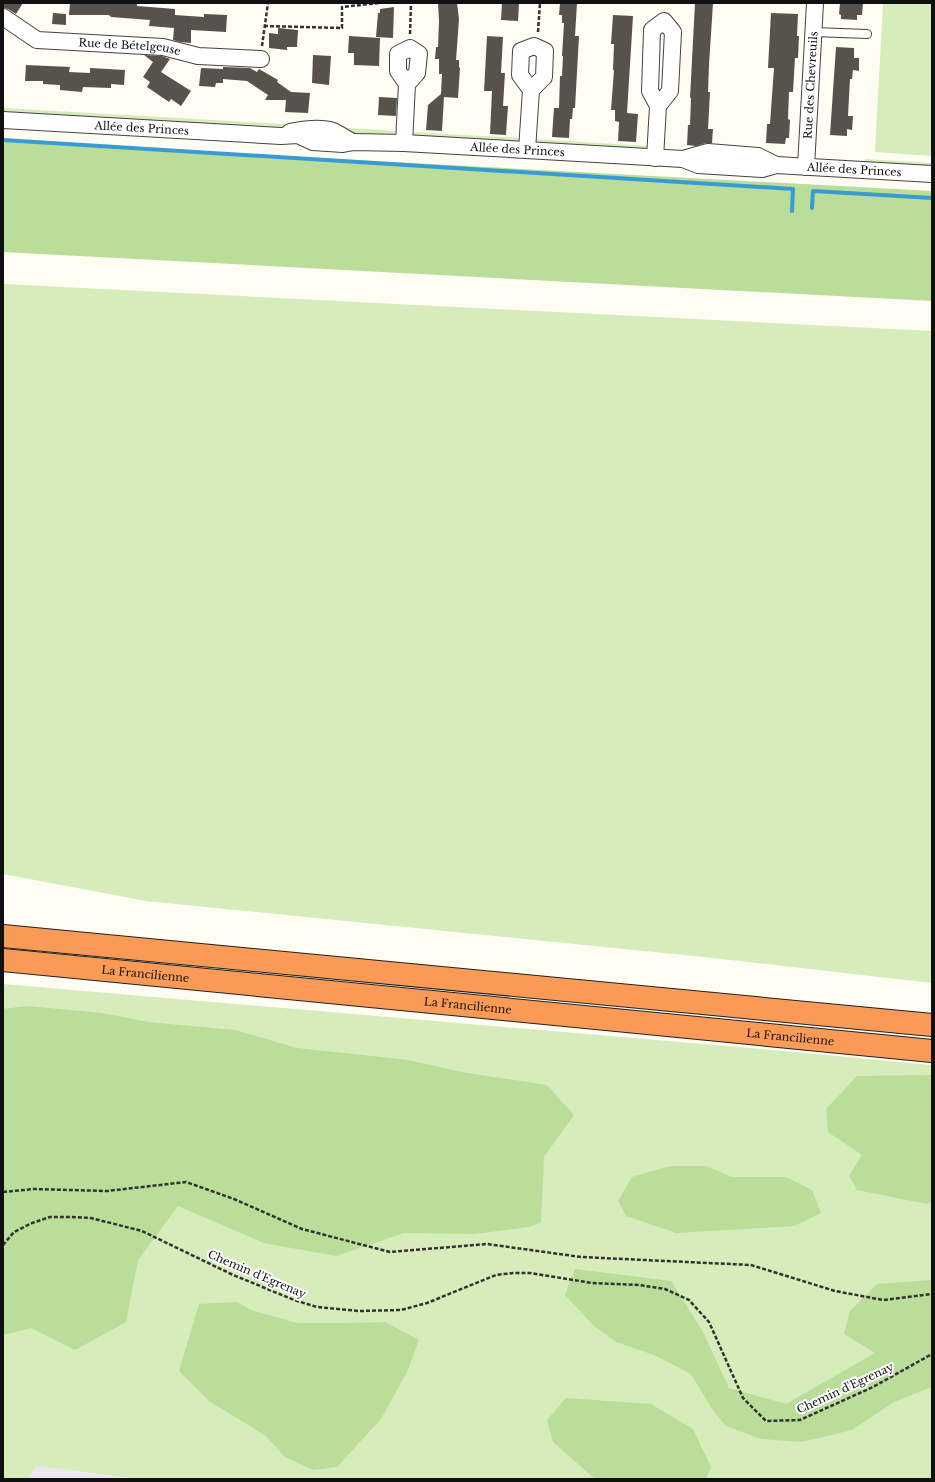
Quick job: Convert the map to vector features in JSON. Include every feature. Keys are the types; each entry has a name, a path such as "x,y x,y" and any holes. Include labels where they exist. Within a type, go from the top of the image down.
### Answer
{"highway":[{"path":"3,924 31,939"},
{"path":"3,936 932,1025"},
{"name":"La Francilienne","path":"3,960 932,1051"},
{"path":"3,975 106,982 128,973"}],"street":[{"name":"Rue des Chevreuils","path":"806,167 816,3"},
{"name":"Rue de Bételgeuse","path":"3,17 37,40 163,47 198,56 261,59"},
{"path":"527,150 531,90 544,77 545,51 534,46 521,51 520,76 531,90"},
{"path":"404,143 407,84 398,71 398,54 410,48"},
{"path":"655,158 658,106"},
{"name":"Allée des Princes","path":"3,120 281,136 282,134 304,128 333,131 353,142 404,143 683,160 708,152 758,156 776,165 932,174"}],"lane":[{"path":"814,32 867,34"}],"path":[{"path":"261,59 268,3"},
{"path":"264,26 342,28 342,5 379,3"},
{"path":"410,48 411,3"},
{"path":"534,46 538,36 540,3"},
{"path":"3,1192 34,1189 107,1191 186,1182 234,1199 302,1230 390,1252 487,1244 581,1257 751,1265 835,1291 883,1300 932,1294"},
{"name":"Chemin d'Egrenay","path":"3,1245 14,1232 32,1223 50,1217 91,1218 142,1231 231,1274 294,1300 317,1307 359,1311 401,1310 427,1303 496,1275 513,1273 530,1272 592,1283 639,1285 665,1289 689,1300 709,1322 743,1398 766,1421 800,1420 873,1387 932,1354"}],"shaded area":[{"path":"37,1466 137,1479 27,1479"}],"green space":[{"path":"883,3 932,3 932,156 875,152"},
{"path":"3,108 301,125 281,130 3,114"},
{"path":"334,127 397,131 392,136 355,136"},
{"path":"411,132 521,138 516,142 415,136"},
{"path":"535,139 648,146 645,149 538,143"},
{"path":"3,141 932,191 932,301 3,252"},
{"path":"865,159 932,163 932,168 865,164"},
{"path":"3,284 932,331 932,983 704,957 146,901 3,874"},
{"path":"3,984 932,1065 932,1479 137,1479 37,1466 27,1479 3,1479"},
{"path":"27,1006 102,1013 148,1022 235,1030 297,1048 409,1060 461,1072 547,1085 574,1115 544,1157 541,1222 529,1227 475,1234 404,1233 336,1256 264,1243 178,1206 138,1260 126,1322 75,1350 31,1328 3,1335 3,1009"},
{"path":"932,1075 932,1202 927,1204 857,1190 849,1176 862,1155 828,1132 826,1109 857,1076"},
{"path":"670,1166 706,1166 732,1177 786,1177 812,1190 821,1213 794,1226 676,1233 626,1216 618,1201 632,1177"},
{"path":"575,1269 671,1281 703,1332 729,1388 786,1404 875,1353 844,1334 850,1311 877,1284 932,1280 932,1387 894,1402 852,1430 802,1442 761,1439 726,1426 714,1412 691,1374 654,1355 616,1342 593,1325 565,1295"},
{"path":"237,1302 251,1310 297,1323 385,1322 419,1340 408,1370 381,1419 337,1467 313,1470 285,1457 266,1436 209,1401 179,1371 199,1304"},
{"path":"566,1398 651,1404 693,1429 711,1467 706,1479 595,1479 553,1442 547,1420"}],"building":[{"path":"3,3 23,3 16,14 3,8"},
{"path":"70,3 125,3 137,4 137,6 175,9 175,15 204,17 204,14 227,15 226,32 191,30 191,43 180,42 173,40 174,28 149,26 150,20 111,17 109,15 69,15"},
{"path":"438,3 457,3 459,19 456,60 459,60 460,68 458,98 444,97 442,131 426,130 428,105 441,94 442,74 439,74 439,59 435,59 436,47 438,47"},
{"path":"502,3 519,3 518,21 501,20"},
{"path":"560,3 577,3 575,36 579,36 575,108 573,108 572,119 570,119 569,138 552,137 554,108 559,108 560,76 562,76 564,23 562,23 562,15 559,15"},
{"path":"695,3 713,3 708,92 710,92 708,129 713,129 712,143 696,146 687,145 688,125 690,125"},
{"path":"840,3 863,3 862,15 857,15 857,20 841,19 841,15 839,14"},
{"path":"394,7 393,38 376,37 378,13 380,13 380,9"},
{"path":"53,13 66,14 66,25 52,24"},
{"path":"771,13 798,14 798,58 795,58 793,92 789,92 789,138 786,138 785,144 766,143 767,124 770,124 774,68 768,68"},
{"path":"613,15 633,16 627,113 638,114 636,142 618,141 619,122 615,121 615,110 611,110 614,70 614,44 611,44"},
{"path":"278,28 298,30 297,47 287,47 287,50 269,48 269,33 278,34"},
{"path":"349,36 380,38 379,66 354,65 354,53 348,53"},
{"path":"487,36 503,37 501,73 505,73 503,106 508,106 506,135 490,134 492,91 484,91"},
{"path":"836,47 854,48 854,58 859,58 859,71 853,70 852,79 850,79 848,116 853,116 852,130 847,129 847,136 830,135"},
{"path":"144,55 162,56 170,59 161,72 191,91 181,106 171,99 169,102 147,87 150,82 143,77 153,62"},
{"path":"313,55 331,56 329,85 312,83"},
{"path":"26,65 70,67 69,72 90,73 90,68 125,70 124,85 111,84 111,88 83,87 82,92 60,90 60,85 43,84 43,81 25,81"},
{"path":"223,67 250,68 257,72 259,69 278,80 277,82 291,92 310,93 308,113 285,112 286,100 265,100 268,95 247,81 223,79 223,83 216,83 215,87 199,86 201,68 223,69"},
{"path":"379,97 397,98 396,116 378,115"}],"waterway":[{"path":"3,140 793,189 792,211"},
{"path":"812,208 813,191 932,198"}]}
